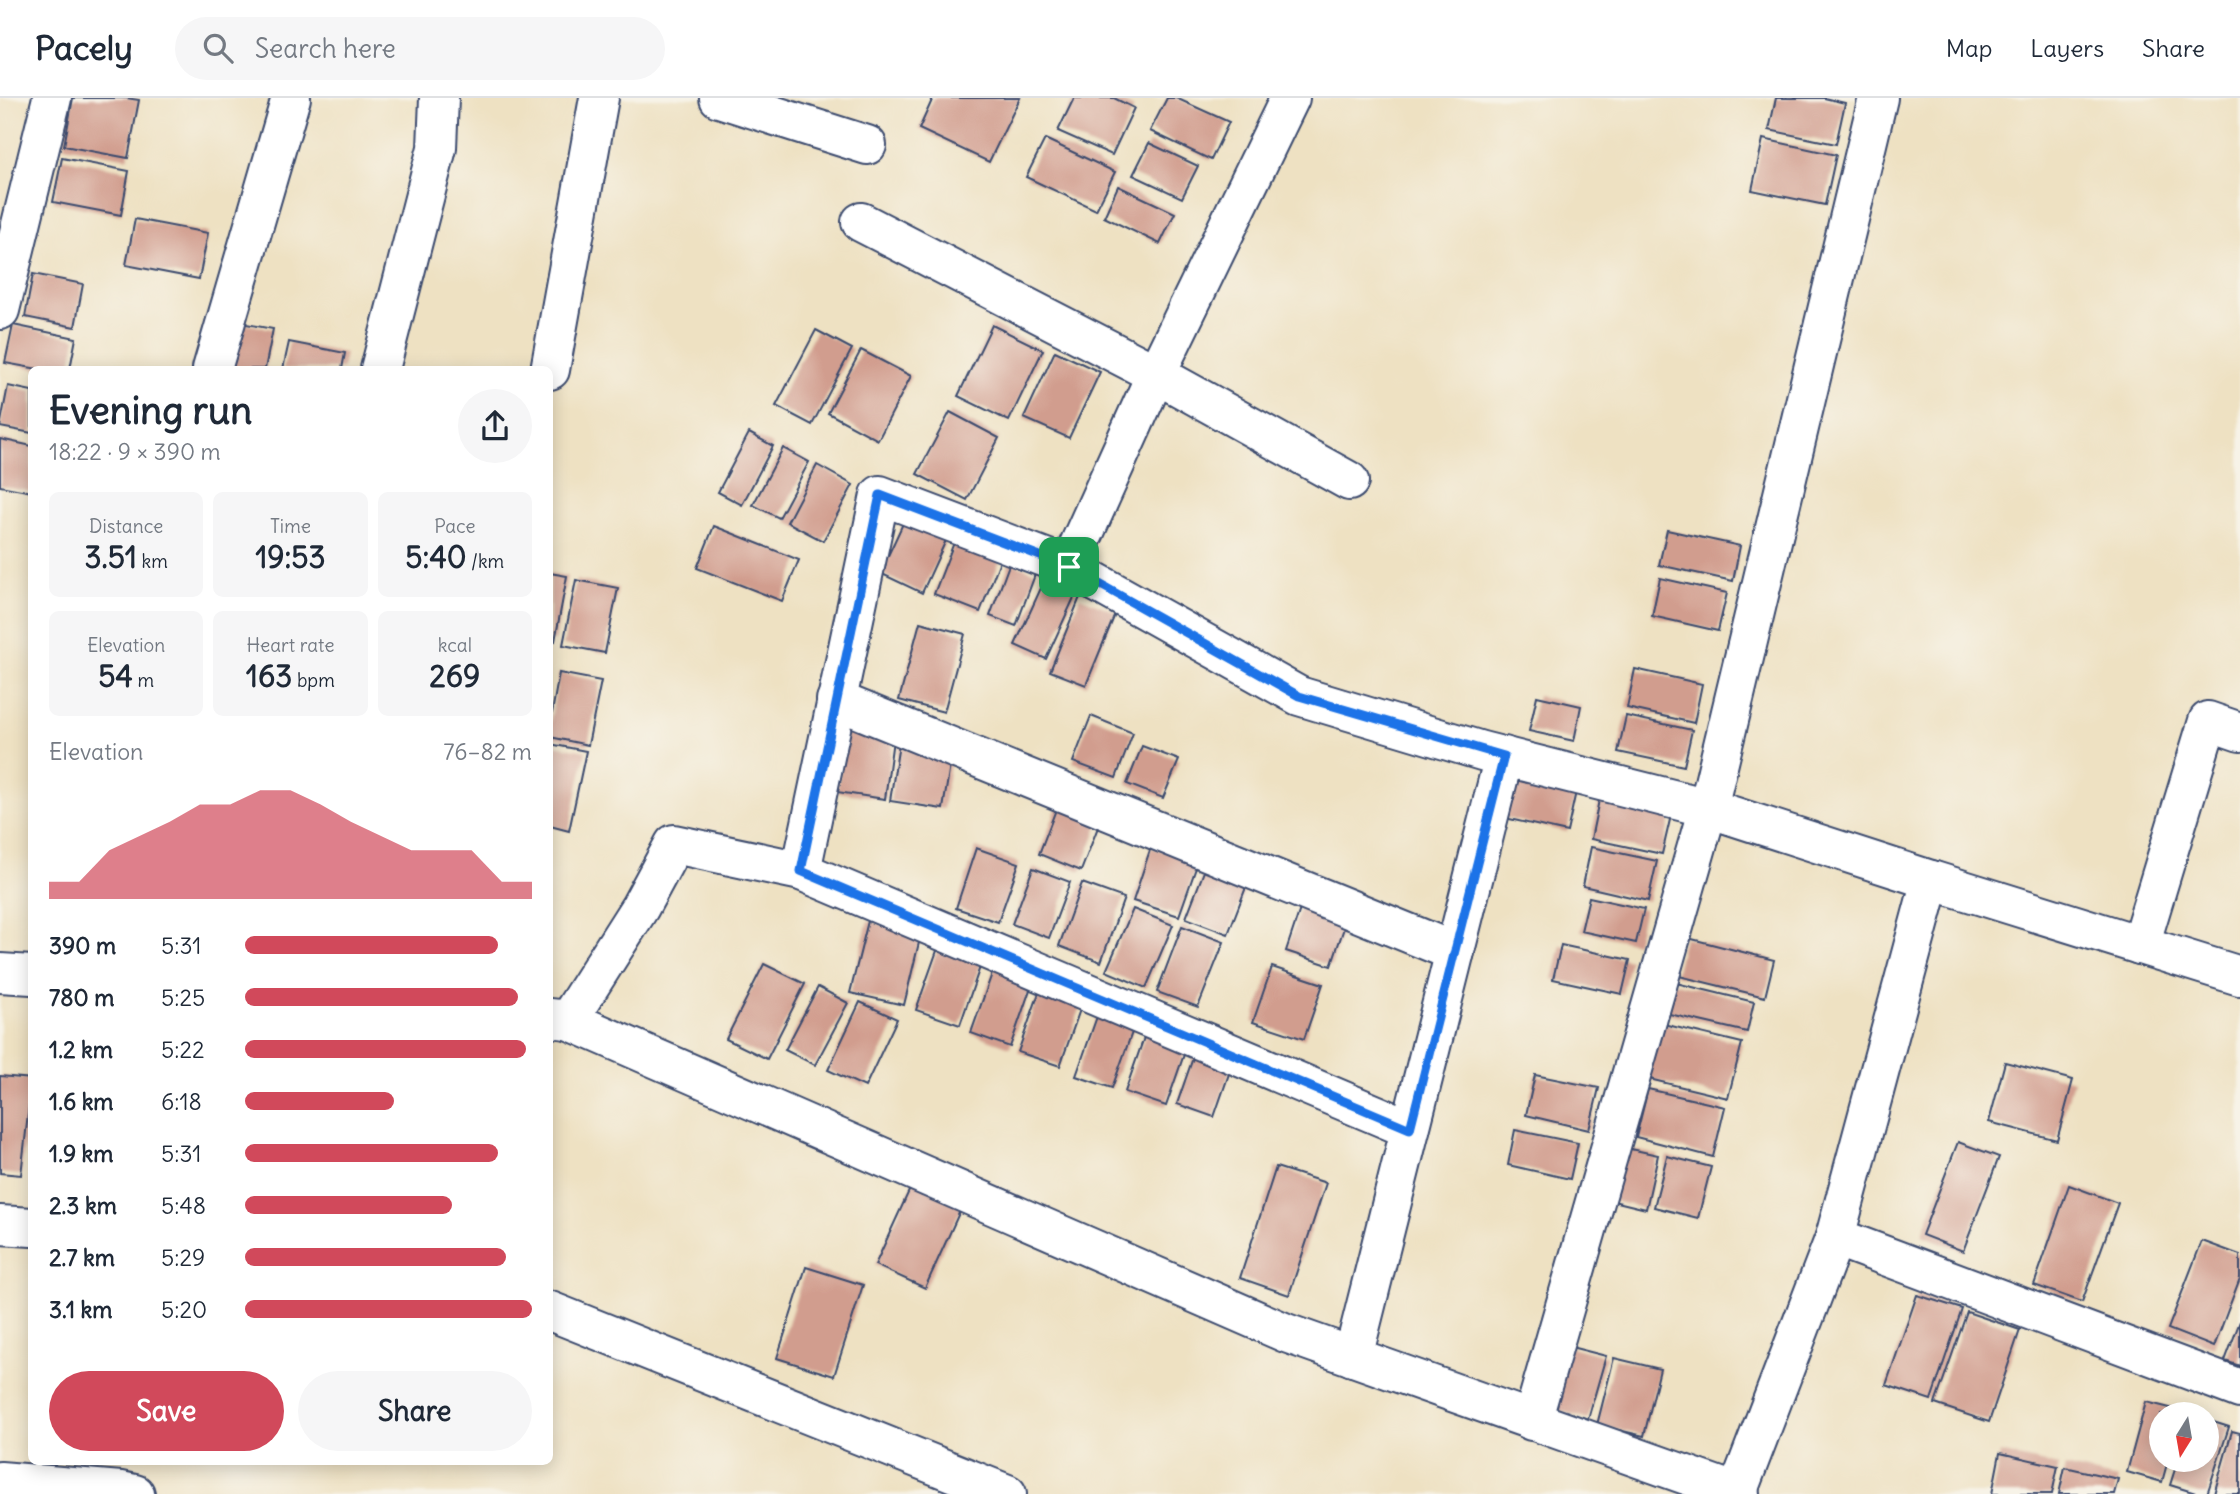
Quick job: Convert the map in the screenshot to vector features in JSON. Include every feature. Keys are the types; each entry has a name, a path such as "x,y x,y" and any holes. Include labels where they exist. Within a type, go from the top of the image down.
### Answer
{"street":[{"path":"0,310 52,98"},
{"path":"213,366 291,98"},
{"path":"381,366 437,148 439,98"},
{"path":"551,366 599,98"},
{"path":"719,98 867,145"},
{"path":"1532,1421 1708,808 1878,98"},
{"path":"1069,567 1156,374 1286,99"},
{"path":"861,222 1156,374 1349,481"},
{"path":"801,871 880,495 1069,567 1299,696 1504,756 1708,808 2240,976"},
{"path":"836,700 1455,952"},
{"path":"2140,945 2208,721 2240,732"},
{"path":"1353,1357 1504,756"},
{"path":"1410,1129 801,871 674,844 640,907 559,1019 1286,1333 1738,1493 1835,1237 1931,880"},
{"path":"0,973 28,975"},
{"path":"0,1225 28,1227"},
{"path":"1835,1237 2240,1390"},
{"path":"553,1312 1007,1494"},
{"path":"0,1481 121,1490 135,1494"}],"building":[{"path":"73,98 139,100 128,158 64,146"},
{"path":"933,98 1020,98 989,162 919,129"},
{"path":"1074,98 1114,98 1134,108 1112,155 1058,131"},
{"path":"1167,98 1176,98 1229,122 1211,160 1150,131"},
{"path":"1776,98 1824,98 1845,103 1836,144 1769,130"},
{"path":"1045,139 1115,172 1096,210 1026,177"},
{"path":"1763,139 1836,155 1825,205 1752,190"},
{"path":"1149,143 1198,166 1182,198 1133,175"},
{"path":"62,158 129,171 121,215 53,202"},
{"path":"1118,186 1175,213 1160,244 1104,217"},
{"path":"135,219 208,233 199,279 126,265"},
{"path":"33,274 83,284 75,327 25,317"},
{"path":"230,321 273,329 266,366 222,366"},
{"path":"13,325 76,338 71,366 28,367 5,363"},
{"path":"992,325 1043,350 1009,421 958,396"},
{"path":"816,330 852,349 812,425 776,406"},
{"path":"289,342 345,353 343,366 284,366"},
{"path":"861,350 911,376 878,440 828,413"},
{"path":"1055,351 1100,372 1069,438 1024,418"},
{"path":"8,386 28,390 28,432 0,427"},
{"path":"950,412 999,438 967,500 917,474"},
{"path":"749,433 773,446 742,505 718,492"},
{"path":"0,439 28,445 28,491 0,486"},
{"path":"783,448 809,462 779,518 753,505"},
{"path":"817,465 853,485 823,541 787,522"},
{"path":"905,519 947,538 922,593 880,573"},
{"path":"714,526 799,560 782,601 697,568"},
{"path":"1667,530 1740,546 1733,581 1659,565"},
{"path":"955,540 1001,558 980,612 934,594"},
{"path":"1010,562 1036,572 1016,626 990,616"},
{"path":"553,574 567,576 553,641"},
{"path":"1046,577 1077,591 1046,659 1015,645"},
{"path":"1660,578 1727,593 1718,631 1652,616"},
{"path":"576,580 618,588 605,653 563,645"},
{"path":"1080,597 1116,612 1086,685 1050,671"},
{"path":"920,622 965,634 944,712 899,700"},
{"path":"1635,669 1702,684 1694,723 1627,708"},
{"path":"559,673 601,681 588,745 553,738 553,707"},
{"path":"1537,696 1581,706 1574,741 1529,731"},
{"path":"1091,716 1133,733 1116,778 1073,762"},
{"path":"1626,716 1692,730 1684,766 1618,752"},
{"path":"846,725 894,732 885,799 837,792"},
{"path":"899,744 952,753 943,809 890,801"},
{"path":"553,745 586,751 569,831 553,827"},
{"path":"1142,746 1179,760 1163,798 1127,784"},
{"path":"1508,762 1579,778 1567,832 1496,816"},
{"path":"1600,795 1672,811 1662,854 1591,839"},
{"path":"1060,799 1103,814 1081,871 1039,854"},
{"path":"1151,847 1198,862 1179,916 1133,901"},
{"path":"1591,847 1657,861 1648,901 1583,886"},
{"path":"976,848 1019,863 998,922 956,908"},
{"path":"1206,866 1248,882 1228,934 1186,918"},
{"path":"1033,868 1070,882 1049,938 1012,924"},
{"path":"1082,883 1124,898 1101,962 1059,946"},
{"path":"1589,897 1644,909 1636,943 1581,931"},
{"path":"1303,900 1348,916 1331,966 1286,951"},
{"path":"1133,909 1173,925 1146,988 1106,971"},
{"path":"868,921 921,934 904,1005 850,993"},
{"path":"1182,926 1224,942 1198,1007 1157,992"},
{"path":"1684,937 1774,960 1765,997 1675,975"},
{"path":"939,945 982,961 960,1025 916,1010"},
{"path":"1561,945 1630,960 1622,994 1553,979"},
{"path":"764,964 805,984 767,1059 726,1039"},
{"path":"1272,967 1323,984 1304,1039 1253,1022"},
{"path":"994,968 1033,981 1010,1047 971,1033"},
{"path":"1672,982 1754,1002 1747,1032 1665,1013"},
{"path":"818,987 848,1003 815,1065 785,1050"},
{"path":"1041,987 1083,1001 1060,1066 1018,1052"},
{"path":"860,1002 897,1019 865,1087 828,1070"},
{"path":"1100,1008 1136,1021 1112,1088 1076,1076"},
{"path":"1659,1023 1742,1043 1728,1098 1645,1078"},
{"path":"1148,1026 1189,1040 1166,1106 1125,1092"},
{"path":"1195,1052 1232,1065 1214,1117 1177,1104"},
{"path":"2005,1062 2073,1080 2057,1140 1989,1122"},
{"path":"1535,1075 1599,1088 1589,1130 1526,1115"},
{"path":"0,1076 28,1079 28,1114 21,1175 0,1173"},
{"path":"1648,1089 1725,1107 1713,1157 1636,1137"},
{"path":"1515,1130 1578,1143 1570,1179 1508,1165"},
{"path":"1958,1142 1999,1157 1963,1251 1922,1235"},
{"path":"1621,1147 1658,1155 1646,1209 1609,1200"},
{"path":"1667,1156 1711,1167 1698,1218 1654,1207"},
{"path":"1276,1167 1326,1183 1289,1295 1240,1278"},
{"path":"914,1180 964,1202 925,1288 875,1265"},
{"path":"2069,1185 2118,1203 2082,1302 2034,1285"},
{"path":"2202,1241 2240,1255 2240,1278 2214,1347 2168,1329"},
{"path":"806,1267 863,1285 834,1376 777,1358"},
{"path":"1917,1295 1962,1309 1931,1400 1886,1385"},
{"path":"1967,1312 2020,1330 1989,1422 1935,1404"},
{"path":"2240,1321 2240,1366 2225,1361"},
{"path":"1567,1346 1606,1356 1588,1419 1550,1408"},
{"path":"1614,1358 1660,1369 1644,1436 1597,1425"},
{"path":"2146,1402 2149,1403 2149,1472 2165,1472 2162,1482 2127,1472"},
{"path":"2219,1424 2229,1427 2219,1457"},
{"path":"2232,1431 2240,1433 2240,1494 2214,1494"},
{"path":"2000,1453 2058,1466 2052,1494 1992,1494"},
{"path":"2065,1467 2118,1479 2114,1494 2059,1494"},
{"path":"2174,1472 2214,1472 2207,1494 2170,1485"}],"route":[{"path":"880,495 1069,567 1299,696 1504,756 1410,1129 801,871 880,495"}]}
